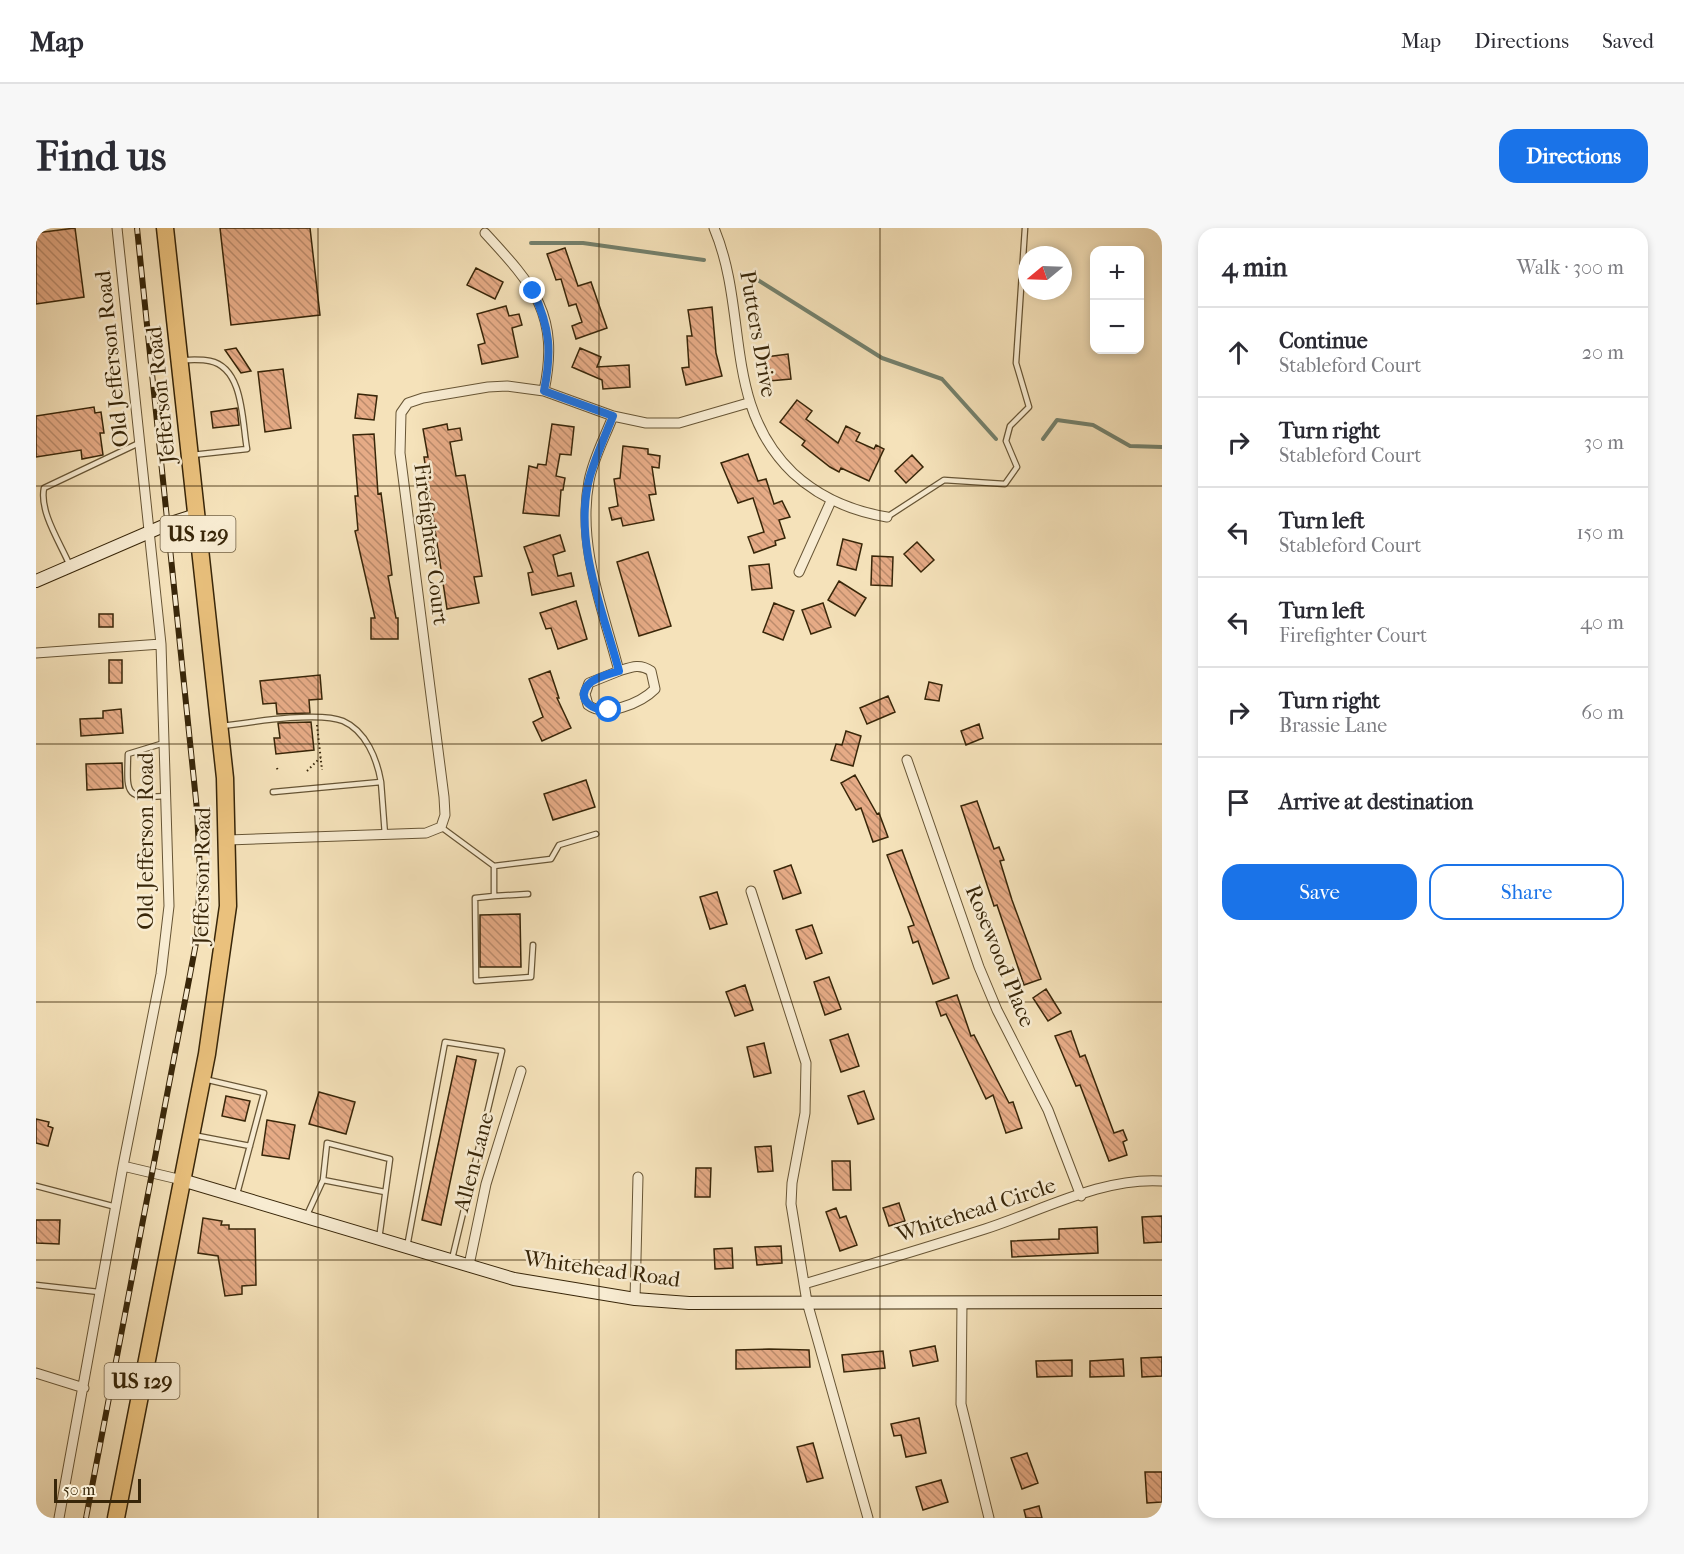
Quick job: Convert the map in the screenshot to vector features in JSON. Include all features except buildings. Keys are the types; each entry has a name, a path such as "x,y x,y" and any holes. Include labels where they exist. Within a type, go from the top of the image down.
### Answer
{"highway":[{"name":"Jefferson Road","path":"116,1518 202,1078 221,966 228,906 228,840 220,726 165,228"}],"main road":[{"path":"36,580 196,515"},
{"name":"Whitehead Road","path":"182,1180 514,1279 635,1299 689,1303 1162,1302"}],"street":[{"name":"Old Jefferson Road","path":"58,1518 166,938 169,877 161,644 117,228"},
{"name":"Putters Drive","path":"714,228 728,270 748,403 762,435 783,464 803,483 831,501 887,517"},
{"path":"485,233 522,273 543,314 549,348 544,391"},
{"name":"Firefighter Court","path":"441,826 445,815 444,797 403,488 401,413 415,400 488,387 507,386 544,391 613,416 646,423 679,423 748,403"},
{"path":"613,416 590,478 584,519 588,556 619,671"},
{"path":"799,572 831,501"},
{"path":"36,653 161,644"},
{"path":"634,666 644,666 651,671 655,689 638,700 609,710 600,711 588,705 585,694 589,683 619,671 634,666"},
{"name":"Rosewood Place","path":"907,760 982,975 997,1010 1048,1110 1081,1196"},
{"path":"228,840 426,833 441,826"},
{"path":"751,891 806,1063 805,1113 791,1194 807,1302 868,1518"},
{"name":"Allen Lane","path":"469,1265 486,1184 521,1071"},
{"name":"Whitehead Road","path":"123,1166 182,1180"},
{"path":"635,1299 638,1177"},
{"name":"Whitehead Circle","path":"804,1284 986,1229 1081,1196 1137,1181 1162,1181"},
{"path":"962,1302 961,1404 989,1518"},
{"path":"36,1373 84,1388"}],"lane":[{"path":"887,517 944,480 1005,484 1017,467 1006,441 1010,426 1029,407 1016,363 1025,228"},
{"path":"180,359 211,361 223,367 234,378 247,449 190,456"},
{"path":"70,566 47,512 42,496 44,488 141,442"},
{"path":"220,726 316,718 345,722 361,735 377,761 385,835"},
{"path":"165,742 128,754 128,783 130,791 139,798 166,796"},
{"path":"273,792 381,782"},
{"path":"441,826 494,866 551,860 559,845 596,834"},
{"path":"494,866 494,896"},
{"path":"528,894 475,898 476,981 531,977 533,945"},
{"path":"407,1247 445,1042 502,1051 452,1260"},
{"path":"202,1078 264,1093 237,1197"},
{"path":"191,1134 250,1146"},
{"path":"306,1217 323,1180 327,1143 390,1159 379,1239"},
{"path":"323,1180 385,1192"},
{"path":"36,1186 116,1207"},
{"path":"36,1285 101,1292"}],"path":[{"path":"316,718 322,770"},
{"path":"307,771 321,757"}],"waterway":[{"path":"531,243 583,243 704,260"},
{"path":"753,277 882,358 942,379 996,439"},
{"path":"1043,439 1057,420 1093,425 1130,446 1162,447"}],"railway":[{"path":"86,1518 197,938 200,872 197,810 137,228"}],"route":[{"path":"533,291 548,331 549,367 544,391 613,416 590,478 584,519 588,556 619,671 589,683 585,694 588,705 593,709 609,710"}]}
